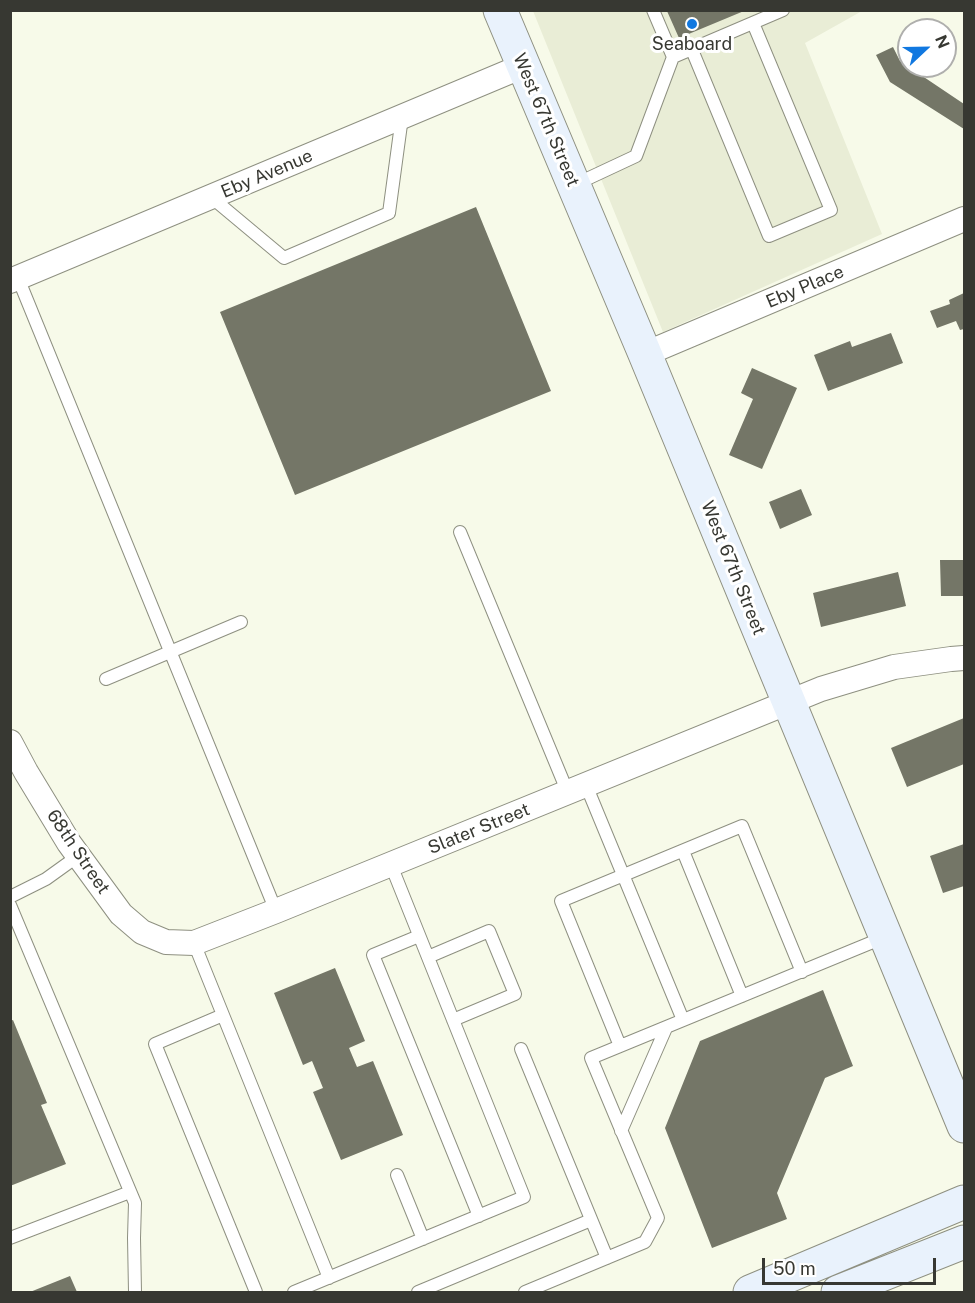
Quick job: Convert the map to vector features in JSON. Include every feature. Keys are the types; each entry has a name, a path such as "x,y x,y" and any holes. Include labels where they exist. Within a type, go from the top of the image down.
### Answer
{"street":[{"name":"West 67th Street","path":"500,10 645,354 964,1126"},
{"name":"Eby Avenue","path":"14,280 523,66"},
{"name":"Eby Place","path":"645,354 964,219"},
{"name":"Slater Street","path":"166,942 194,943 820,689 894,667 964,658"},
{"name":"68th Street","path":"10,742 78,856 121,914 141,932 166,942"},
{"path":"750,1293 964,1202"},
{"path":"838,1293 964,1242"}],"lane":[{"path":"573,185 636,156 673,57 653,10"},
{"path":"673,57 783,10"},
{"path":"692,50 769,236 831,210 753,23"},
{"path":"211,197 284,258 389,213 402,117"},
{"path":"14,280 276,911"},
{"path":"460,532 577,789 624,876 683,1020"},
{"path":"106,679 241,622"},
{"path":"620,1047 561,901 742,826 802,972"},
{"path":"683,851 742,996"},
{"path":"10,897 46,879 78,856"},
{"path":"294,1293 524,1197 391,865"},
{"path":"10,905 135,1203 135,1293"},
{"path":"428,957 489,931 515,994 453,1020"},
{"path":"419,936 374,955 479,1216"},
{"path":"525,1293 645,1242 658,1218 591,1059 886,937"},
{"path":"194,943 329,1278"},
{"path":"223,1015 154,1044 256,1293"},
{"path":"621,1131 666,1028"},
{"path":"521,1049 607,1258"},
{"path":"397,1175 423,1239"},
{"path":"10,1238 130,1192"},
{"path":"418,1293 591,1220"}],"shaded area":[{"path":"533,11 862,11 805,43 882,234 663,332"}],"building":[{"name":"Seaboard","path":"667,11 744,11 679,38"},
{"path":"893,47 897,55 897,78 925,78 964,104 964,129 890,82 876,55"},
{"path":"476,207 551,391 295,495 220,312"},
{"path":"964,293 964,329 960,330 956,321 937,328 930,311 950,304 949,300"},
{"path":"891,333 903,363 828,391 814,355 850,341 852,347"},
{"path":"752,368 797,388 762,469 729,455 753,399 741,393"},
{"path":"801,489 812,515 780,529 769,502"},
{"path":"940,560 964,560 964,596 941,596"},
{"path":"898,572 906,606 821,627 813,593"},
{"path":"964,718 964,764 907,787 891,748"},
{"path":"964,844 964,886 943,893 930,856"},
{"path":"335,968 365,1041 349,1048 357,1067 373,1061 403,1135 341,1160 313,1092 323,1088 312,1061 303,1065 274,993"},
{"path":"823,990 853,1066 825,1078 777,1193 787,1219 712,1248 665,1128 700,1041"},
{"path":"13,1020 47,1103 41,1105 66,1164 10,1186 10,1021"},
{"path":"70,1276 77,1292 30,1292"}],"place":[{"name":"Seaboard","path":"692,24"}]}
